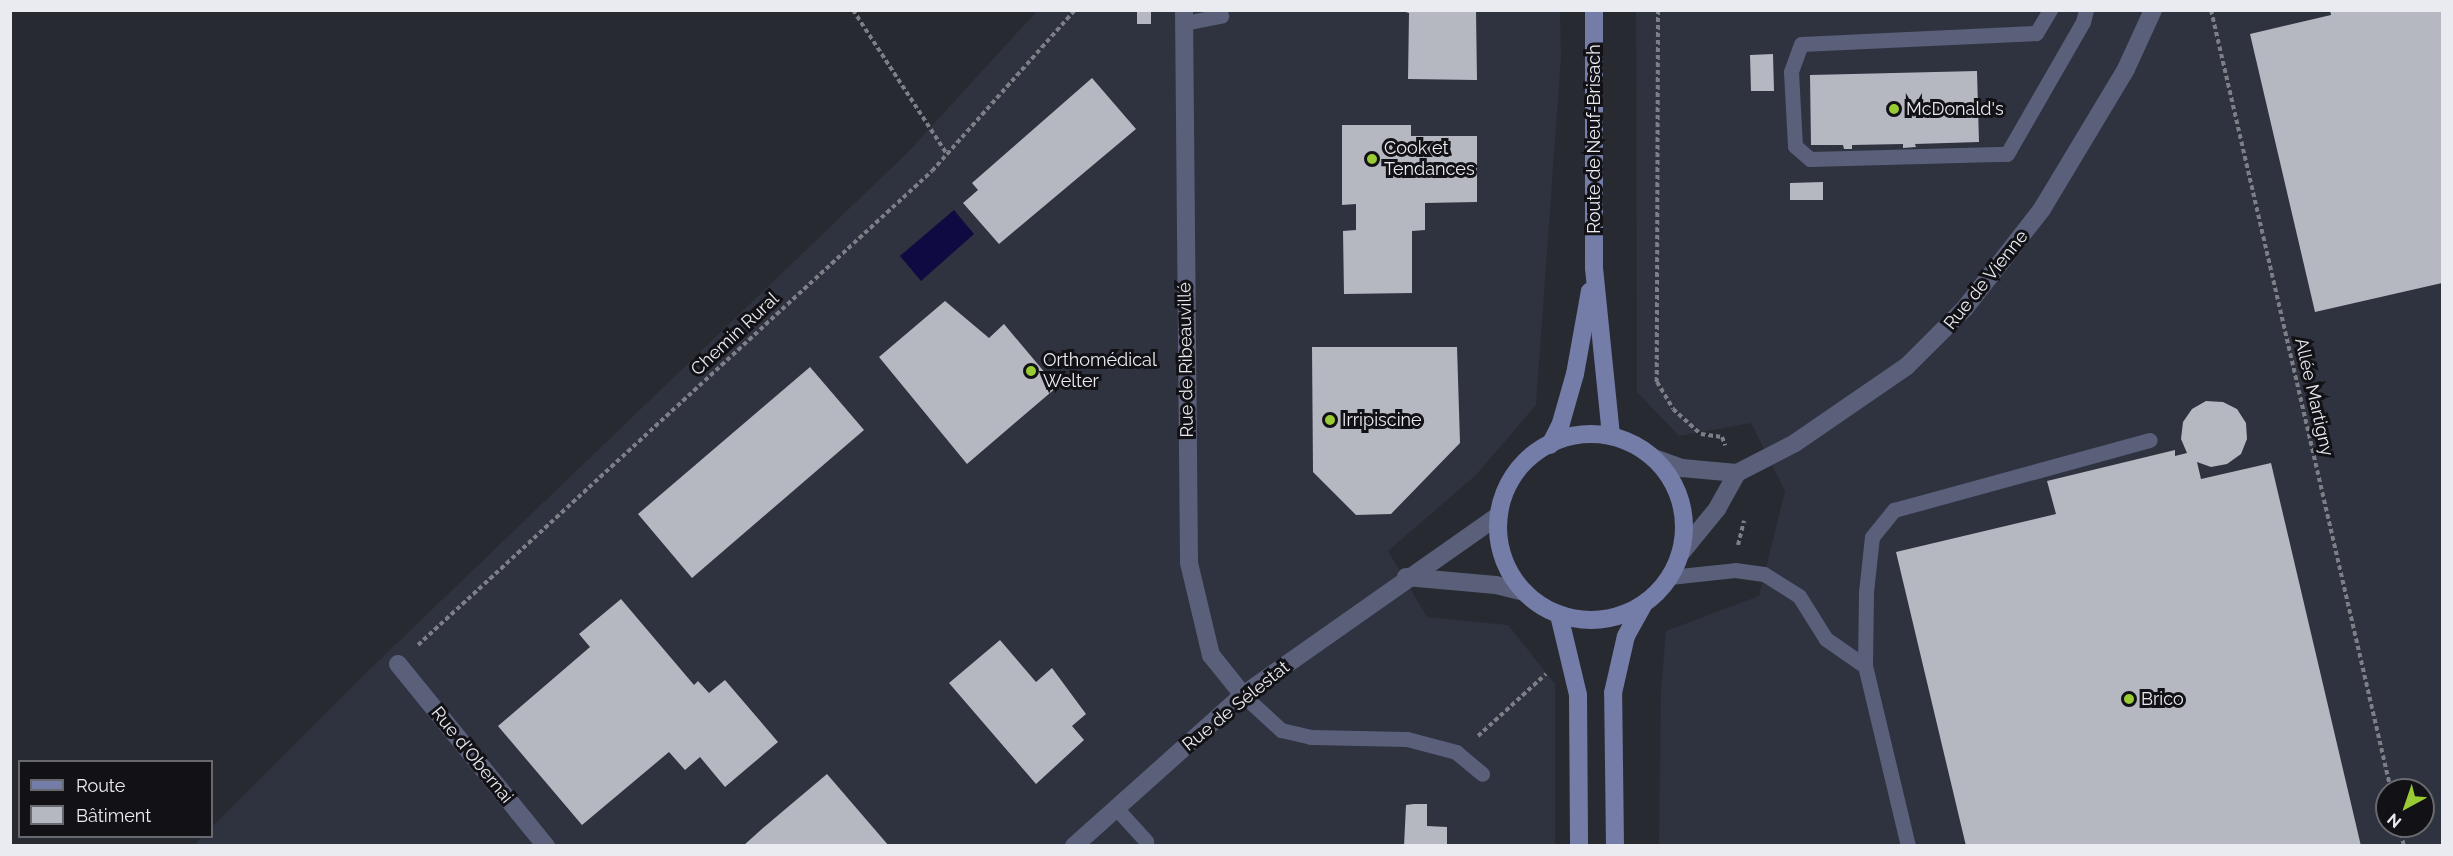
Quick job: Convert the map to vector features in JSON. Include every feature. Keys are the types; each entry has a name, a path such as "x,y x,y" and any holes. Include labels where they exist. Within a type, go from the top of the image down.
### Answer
{"main road":[{"name":"Route de Neuf-Brisach","path":"1593,10 1594,268 1611,436"},
{"name":"Route de Neuf-Brisach","path":"1550,445 1562,423 1575,374 1594,268"},
{"name":"Route de Neuf-Brisach","path":"1615,846 1613,693 1626,636 1643,605 1670,577 1681,553 1685,526 1680,499 1670,477 1654,458 1634,444 1611,436 1586,434 1550,445 1519,467 1506,489 1499,515 1503,556 1525,592 1559,615 1604,619 1643,605"},
{"path":"1559,615 1578,695 1579,846"}],"street":[{"name":"Rue de Vienne","path":"1737,473 1796,442 1859,402 1940,336 2042,209 2126,69 2153,10"},
{"name":"Rue de Ribeauvillé","path":"1184,17 1189,563 1210,655 1243,695"},
{"path":"1654,458 1682,468 1737,473 1717,509 1681,553"},
{"name":"Rue de Sélestat","path":"1074,846 1243,695 1406,577 1499,515"},
{"path":"1406,577 1496,585 1525,592"},
{"name":"Rue d'Obernai","path":"398,664 546,846"}],"lane":[{"path":"2050,10 2036,33 1801,44 1791,72 1795,146 1810,159 2007,154 2084,22 2086,10"},
{"path":"1184,17 1221,16"},
{"path":"1908,846 1865,666 1866,591 1872,537 1894,510 2150,440"},
{"path":"1670,577 1735,570 1764,574 1788,587 1809,609 1826,639 1865,666"},
{"path":"1243,695 1281,730 1311,737 1407,739 1459,754 1482,774"},
{"path":"1116,808 1146,841"}],"path":[{"path":"853,10 947,154"},
{"name":"Chemin Rural","path":"398,664 947,154 1075,10"},
{"path":"1658,10 1657,382 1673,409 1701,434 1722,437 1737,473 1747,511 1735,570"},
{"name":"Allée Martigny","path":"2211,10 2388,778"},
{"path":"1459,754 1540,678 1554,669 1572,667"}],"shaded area":[{"path":"1037,11 1560,11 1561,57 1536,405 1476,475 1388,551 1427,617 1508,625 1555,684 1555,845 193,846 201,838 213,838 213,826 366,673 908,152"},
{"path":"1636,11 2442,11 2442,845 1659,845 1661,690 1666,631 1759,596 1785,491 1751,423 1679,436 1637,392"},
{"path":"954,210 974,234 921,281 900,256"}],"building":[{"path":"1137,10 1151,10 1151,24 1137,24"},
{"path":"1399,10 1476,10 1477,80 1408,79 1409,13"},
{"path":"2330,10 2442,10 2442,283 2315,312 2250,34 2331,15"},
{"path":"1773,54 1774,91 1751,91 1750,55"},
{"name":"McDonald's","path":"1977,71 1979,142 1915,144 1916,147 1903,148 1903,144 1852,145 1852,149 1844,149 1843,145 1811,145 1810,75"},
{"path":"1092,78 1136,129 999,244 963,203 978,190 972,183"},
{"path":"1342,125 1411,125 1411,136 1477,136 1477,202 1425,203 1425,230 1412,231 1412,293 1344,294 1343,231 1356,230 1356,204 1342,205"},
{"path":"1823,182 1823,200 1790,200 1790,183"},
{"path":"945,301 989,338 1004,324 1057,387 967,464 879,357"},
{"path":"1312,347 1457,347 1460,443 1391,514 1356,515 1313,472"},
{"path":"810,367 864,430 692,578 638,514"},
{"name":"Brico","path":"2206,401 2223,402 2237,409 2246,423 2247,439 2241,454 2227,464 2211,467 2197,462 2201,479 2271,463 2361,846 1966,846 1896,552 2056,514 2047,481 2175,450 2175,456 2187,453 2181,439 2183,422 2192,409"},
{"path":"621,599 694,685 698,681 709,693 725,680 778,742 725,787 700,757 685,770 669,752 582,825 498,726 590,647 579,634"},
{"path":"1000,640 1036,682 1052,668 1086,714 1072,726 1084,740 1036,784 949,683"},
{"path":"827,774 889,846 743,846 763,828"},
{"path":"1427,804 1427,826 1447,827 1447,846 1404,846 1406,805"}],"place":[{"name":"McDonald's","path":"1894,109"},
{"name":"Cook et Tendances","path":"1372,159"},
{"name":"Orthomédical Welter","path":"1031,371"},
{"name":"Irripiscine","path":"1330,420"},
{"name":"Brico","path":"2129,699"}]}
